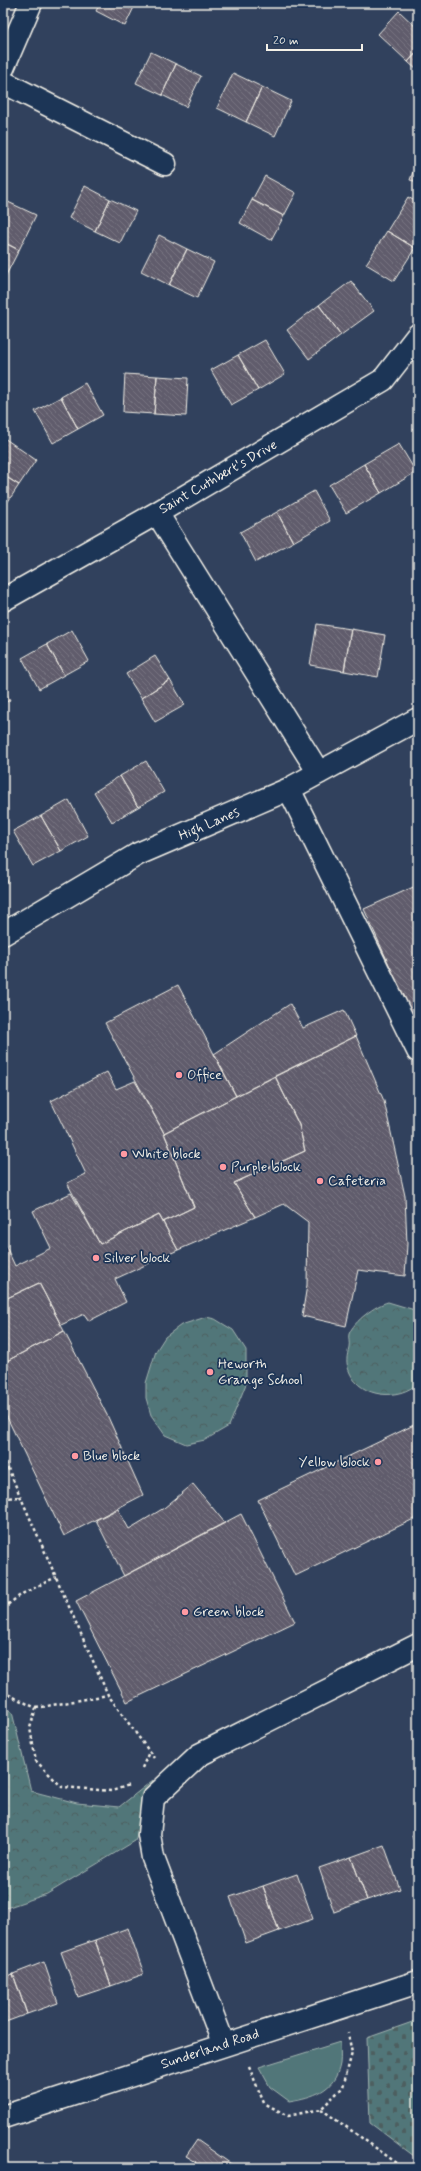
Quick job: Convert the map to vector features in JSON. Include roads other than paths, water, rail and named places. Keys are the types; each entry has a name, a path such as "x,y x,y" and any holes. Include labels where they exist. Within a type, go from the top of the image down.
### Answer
{"street":[{"path":"3,68 31,3"},
{"path":"3,82 165,164"},
{"name":"Saint Cuthbert's Drive","path":"3,600 157,513 383,380 418,335"},
{"path":"157,513 319,773"},
{"name":"High Lanes","path":"3,934 138,854 289,789 418,719"},
{"path":"289,789 418,1051"},
{"path":"230,2042 153,1858 149,1834 153,1798 199,1755 418,1645"},
{"name":"Sunderland Road","path":"3,2117 230,2042 342,2008 418,1982"}],"place":[{"name":"Office","path":"179,1075"},
{"name":"White block","path":"124,1154"},
{"name":"Purple block","path":"223,1167"},
{"name":"Cafeteria","path":"320,1181"},
{"name":"Silver block","path":"96,1258"},
{"name":"Heworth Grange School","path":"210,1372"},
{"name":"Blue block","path":"75,1456"},
{"name":"Yellow block","path":"378,1462"},
{"name":"Green block","path":"185,1612"}]}
